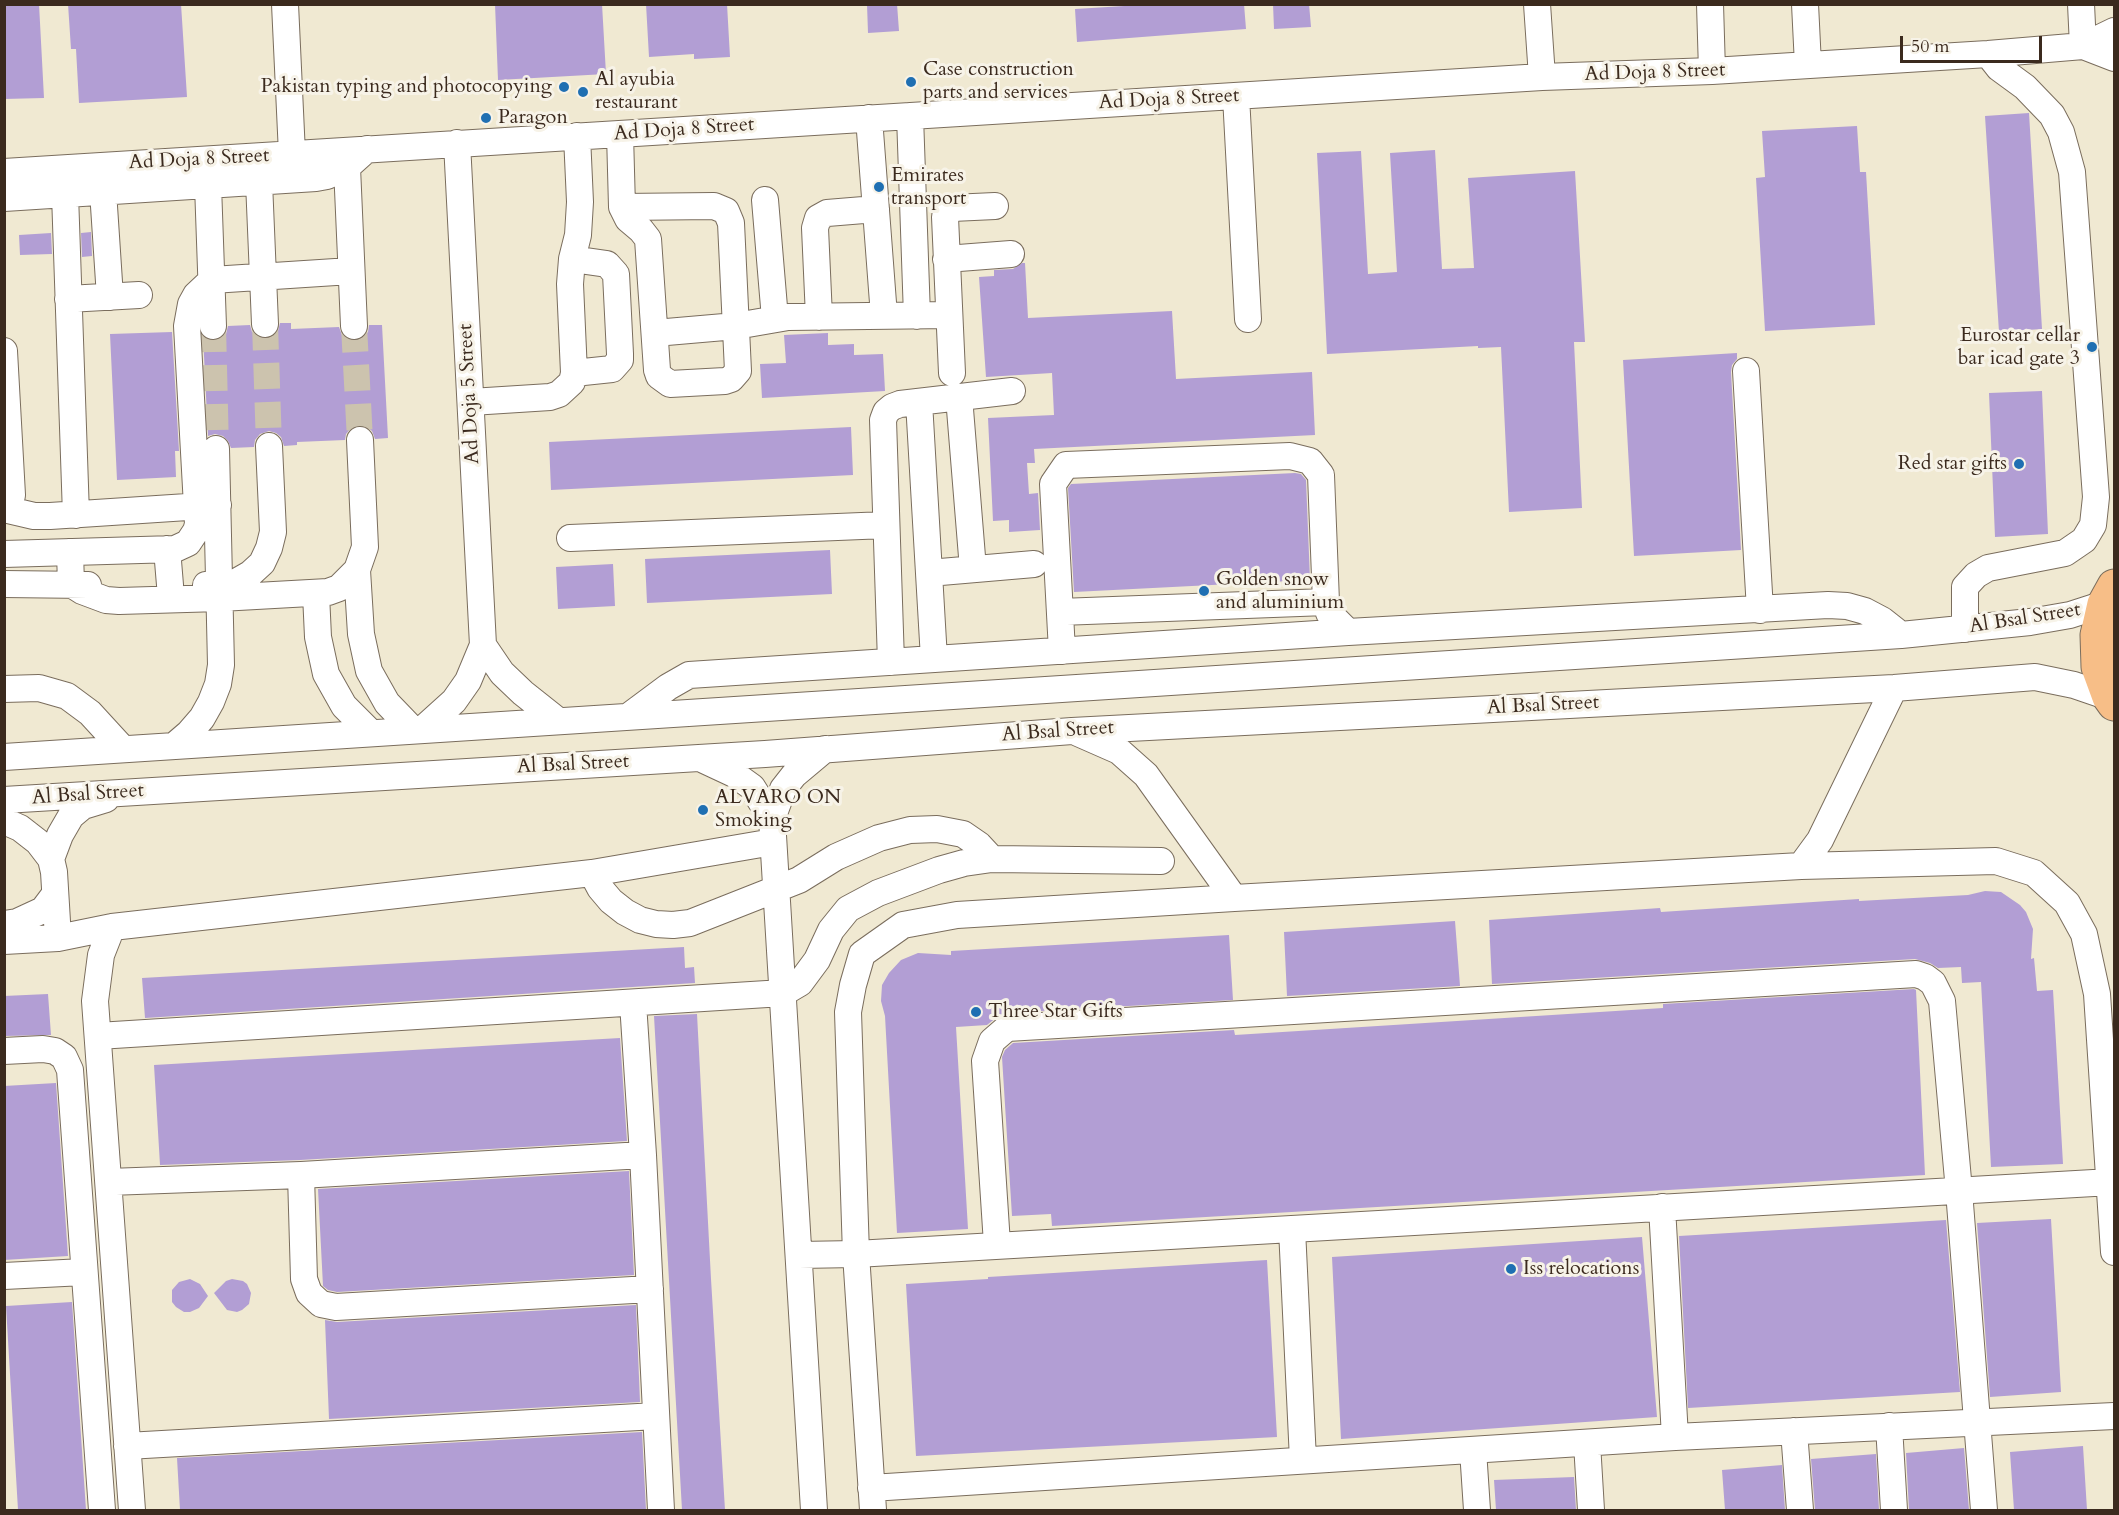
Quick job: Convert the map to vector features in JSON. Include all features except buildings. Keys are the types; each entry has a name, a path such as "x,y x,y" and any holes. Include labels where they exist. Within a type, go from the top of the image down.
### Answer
{"main road":[{"path":"2109,595 2097,635 2098,667 2112,700"}],"street":[{"path":"285,4 292,154"},
{"path":"1537,4 1542,77"},
{"path":"1710,4 1712,71"},
{"path":"1805,4 1808,65"},
{"path":"2080,4 2083,46"},
{"name":"Ad Doja 8 Street","path":"4,172 1542,77 1712,71 1988,54 2083,46 2115,31"},
{"name":"Ad Doja 8 Street","path":"2083,46 2115,58"},
{"path":"1965,628 1965,587 1976,575 1988,568 2065,553 2084,540 2092,525 2096,497 2072,172 2061,132 2052,115 2025,87 1999,68 1988,54"},
{"path":"1236,96 1248,319"},
{"path":"910,116 917,316"},
{"path":"869,118 884,316"},
{"path":"620,134 622,207 628,219 648,239 657,370 664,381 670,384 731,379 738,371 730,223 726,211 714,206 622,207"},
{"path":"471,402 559,394 572,382 574,373 570,284 572,259 578,235 580,202 578,136"},
{"name":"Ad Doja 5 Street","path":"418,730 454,701 468,681 483,645 457,143"},
{"path":"4,198 315,178 327,176 347,166 367,149"},
{"path":"347,166 354,326"},
{"path":"259,182 265,324"},
{"path":"208,185 213,326"},
{"path":"103,191 110,297"},
{"path":"65,194 76,515"},
{"path":"765,200 775,319"},
{"path":"973,569 949,315 944,221 946,213 957,207 994,206"},
{"path":"819,317 815,228 818,218 827,213 876,209"},
{"path":"946,259 1011,254"},
{"path":"572,259 607,264 616,274 620,354 620,360 612,369 574,373"},
{"path":"175,745 202,718 211,702 218,684 222,643 220,592 207,506 187,326 191,304 196,295 212,280 351,271"},
{"path":"68,299 139,295"},
{"path":"655,333 736,326 775,319 949,315"},
{"path":"4,351 12,495 4,509"},
{"path":"1746,371 1760,610"},
{"path":"891,662 883,420 886,412 892,407 919,402 955,385 1012,391"},
{"path":"919,402 934,659"},
{"path":"360,440 365,547 357,570 362,634 369,671 387,703 418,730"},
{"path":"4,584 170,585 220,592 250,574 262,563 269,548 273,532 269,446"},
{"path":"4,554 182,547 193,538 207,506 216,449"},
{"path":"1062,651 1053,484 1066,465 1290,456 1310,461 1321,475 1326,602 1329,613 1348,632"},
{"path":"4,509 34,516 207,506"},
{"path":"570,538 887,536 927,545"},
{"path":"167,549 170,585"},
{"path":"70,552 71,585"},
{"path":"929,573 1034,564"},
{"path":"71,585 94,596 119,601 220,592 315,594 339,588 357,570"},
{"path":"315,594 319,646 326,674 344,706 370,732"},
{"name":"Al Bsal Street","path":"4,757 1901,636 2030,622 2070,615 2109,595"},
{"path":"1060,612 1326,602"},
{"path":"629,716 668,687 689,675 1348,632 1828,605 1847,606 1865,611 1882,620 1901,636"},
{"path":"483,645 502,673 557,720"},
{"name":"Al Bsal Street","path":"4,800 700,758 1072,730 1894,688 2035,677 2074,685 2112,700"},
{"path":"4,689 39,688 67,696 85,708 123,749"},
{"path":"1801,866 1820,840 1894,688"},
{"path":"1072,730 1119,751 1146,775 1234,898"},
{"path":"814,1510 773,831 783,789 794,775 825,749"},
{"path":"700,758 734,774 752,787 773,831"},
{"path":"51,859 60,835 71,816 83,806 126,793"},
{"path":"4,821 20,828 39,842 51,859 54,872 58,938"},
{"path":"592,873 600,888 625,912 640,920 673,925 690,923 777,889 799,880 836,857 868,843 910,830 937,829 963,834 979,845 992,859"},
{"path":"4,941 58,938 112,927 592,873 773,831"},
{"path":"98,1036 783,993 801,983 817,960 831,930 848,909 878,893 939,870 992,859 1161,861"},
{"path":"2115,1252 2097,994 2084,934 2067,903 2034,873 1996,861 1801,866 957,915 903,926 862,954 853,985 848,1012 856,1254 872,1499 1304,1460 1675,1437 2115,1416"},
{"path":"4,924 17,922 43,910 55,894"},
{"path":"112,927 101,955 95,1001 132,1510"},
{"path":"997,1244 985,1061 992,1041 1007,1028 1916,974 1934,983 1942,1001 1984,1510"},
{"path":"633,1003 661,1510"},
{"path":"4,1052 43,1049 55,1051 64,1057 70,1070 102,1510"},
{"path":"109,1182 643,1155"},
{"path":"301,1174 304,1280 309,1293 321,1304 336,1307 650,1289"},
{"path":"799,1255 856,1254 997,1244 2111,1182"},
{"path":"1662,1207 1675,1437"},
{"path":"1292,1229 1304,1460"},
{"path":"4,1276 84,1272"},
{"path":"127,1446 656,1416"},
{"path":"1889,1426 1894,1510"},
{"path":"1794,1431 1800,1510"},
{"path":"1587,1443 1591,1510"},
{"path":"1473,1450 1477,1510"}],"tunnel":[{"path":"265,324 269,446"},
{"path":"213,326 216,449"},
{"path":"354,326 360,440"}],"place":[{"name":"Case construction parts and services","path":"911,82"},
{"name":"Pakistan typing and photocopying","path":"564,87"},
{"name":"Al ayubia restaurant","path":"583,92"},
{"name":"Paragon","path":"486,118"},
{"name":"Emirates transport","path":"879,187"},
{"name":"Eurostar cellar bar icad gate 3","path":"2092,347"},
{"name":"Red star gifts","path":"2019,464"},
{"name":"Golden snow and aluminium","path":"1204,591"},
{"name":"ALVARO ON Smoking","path":"703,810"},
{"name":"Three Star Gifts","path":"976,1012"},
{"name":"Iss relocations","path":"1511,1269"}]}
